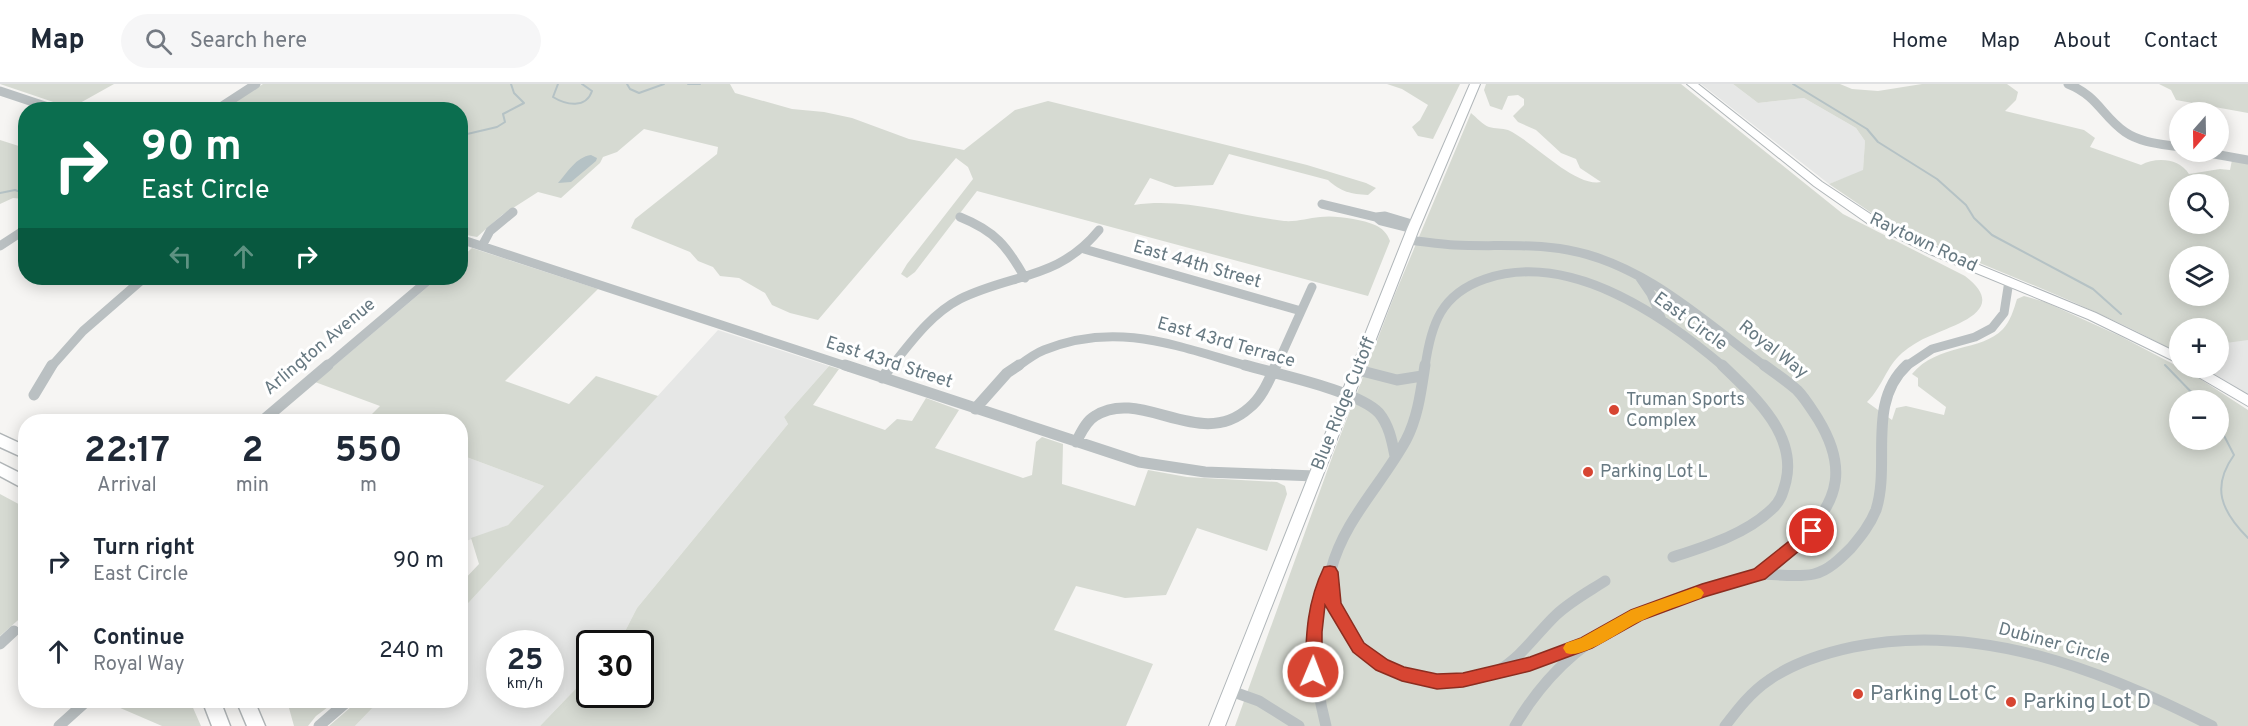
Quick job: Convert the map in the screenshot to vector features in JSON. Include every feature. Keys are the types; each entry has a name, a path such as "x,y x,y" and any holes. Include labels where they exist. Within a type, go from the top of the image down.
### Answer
{"highway":[{"path":"0,441 18,449"},
{"path":"0,469 18,479"},
{"path":"214,708 221,726"},
{"path":"248,708 256,726"}],"main road":[{"name":"Blue Ridge Cutoff","path":"1217,726 1412,231 1475,84"},
{"name":"Raytown Road","path":"1692,84 1818,184 1871,220 1934,251 2110,324 2169,354"},
{"path":"2211,378 2248,401"}],"street":[{"path":"228,102 256,84"},
{"path":"2067,84 2092,95 2124,132 2138,138 2169,145"},
{"path":"0,91 33,102"},
{"path":"2229,157 2248,160"},
{"name":"Royal Way","path":"1322,204 1376,217 1381,222 1455,245 1538,246 1569,250 1598,258 1639,276 1654,283 1798,391 1815,412 1828,436 1836,461 1837,486 1829,508 1812,531 1759,574 1702,591 1636,615 1586,643 1551,674 1526,706 1515,726"},
{"path":"468,248 477,244 513,212"},
{"path":"960,217 984,227 1001,239 1010,249 1025,278"},
{"path":"882,378 928,322 945,308 973,294 1058,267 1084,249 1099,230"},
{"path":"0,246 18,234"},
{"name":"East 43rd Street","path":"468,241 1139,462 1172,470 1315,476"},
{"name":"East 44th Street","path":"1084,249 1301,311"},
{"name":"East Circle","path":"1586,643 1530,664 1490,675 1437,682 1402,674 1382,665 1358,648 1333,604 1330,572 1341,544 1370,492 1407,436 1419,404 1429,336 1440,311 1457,291 1481,278 1511,272 1549,272 1580,279 1662,320 1700,347 1760,404 1774,421 1785,439 1791,468 1783,495 1764,516 1711,544 1672,557"},
{"path":"1639,276 1651,294 1662,320"},
{"path":"1759,574 1816,574 1837,560 1866,534 1878,502 1884,406 1893,381 1918,356 1936,347 1976,337 1996,323 2006,306 2009,281"},
{"path":"33,395 46,372 63,350 136,285"},
{"name":"Arlington Avenue","path":"270,414 423,285"},
{"path":"1076,442 1093,417 1102,411 1118,407 1130,408 1182,423 1208,424 1226,421 1242,414 1253,405 1272,372 1312,287"},
{"name":"East 43rd Terrace","path":"975,409 1007,373 1029,357 1058,344 1093,336 1117,335 1153,338 1347,396"},
{"path":"1358,370 1395,381 1407,381 1422,376"},
{"path":"1347,396 1369,404 1379,413 1389,430 1395,456"},
{"path":"1326,726 1313,672 1314,632 1318,601 1330,572"},
{"name":"East Circle","path":"1490,675 1514,657 1567,605 1605,581"},
{"path":"0,644 14,631"},
{"name":"Dubiner Circle","path":"1725,726 1758,689 1796,664 1854,646 1902,640 1977,643 2048,657 2123,682 2212,726"},
{"path":"1231,691 1258,701 1299,726"},
{"path":"59,726 79,708"},
{"path":"319,726 340,708"}],"shaded area":[{"path":"0,84 114,84 82,102 53,102"},
{"path":"263,84 730,84 735,93 792,109 852,118 909,139 964,150 1015,110 1048,101 1307,165 1376,188 1368,195 1351,193 1342,190 1328,180 1229,154 1213,185 1175,187 1150,178 1134,205 1172,203 1191,205 1284,221 1326,217 1348,218 1378,226 1386,233 1390,241 1368,296 977,191 915,272 907,278 901,274 907,264 973,179 968,167 956,158 818,320 790,313 772,305 765,293 739,278 720,276 713,267 698,261 690,252 631,228 635,219 717,154 718,147 644,129 617,152 603,157 600,163 561,198 538,192 502,215 477,237 468,235 468,102 235,102"},
{"path":"1387,84 1460,84 1433,139 1418,136 1412,127 1420,120 1428,105 1402,89"},
{"name":"Truman Sports Complex","path":"1486,84 1681,84 1843,214 1965,276 1977,288 1982,298 1981,307 1964,321 1923,339 1902,353 1867,402 1892,420 1896,408 1906,406 1944,415 1946,407 1918,386 1918,378 1912,374 1934,357 1994,336 2008,323 2017,299 2024,296 2045,302 2120,336 2169,362 2169,378 2199,378 2217,390 2169,390 2169,450 2229,450 2229,398 2248,410 2248,726 1235,726 1334,452 1395,294 1471,113 1491,128 1508,130 1518,136 1579,178 1590,182 1601,182 1580,168 1576,159 1561,153 1536,130 1518,122 1513,116 1524,105 1524,99 1518,95 1508,96 1502,110 1490,106 1484,90"},
{"path":"1701,84 1733,84 1758,103 1804,98 1856,128 1865,141 1863,171 1829,184"},
{"path":"1733,84 1840,84 1852,89 1878,91 1922,84 2007,84 2018,92 2016,100 2005,111 2084,130 2095,138 2090,147 2141,165 2147,162 2167,160 2179,165 2189,174 2220,169 2230,170 2232,160 2248,164 2248,340 2229,343 2229,318 2169,318 2169,349 2076,303 1899,229 1829,184 1863,170 1865,141 1856,128 1804,98 1758,103"},
{"path":"2159,84 2248,84 2248,113 2229,110 2229,102 2176,100 2171,90"},
{"path":"0,140 18,146 18,198 13,198 0,204"},
{"path":"591,155 597,158 596,161 571,182 558,183 577,162"},
{"path":"472,248 598,289 505,381 569,404 596,376 658,396 468,603 468,576 479,564 471,538 508,525 544,486 468,458 468,414 372,414 380,406 315,382 430,285 468,285 468,252"},
{"path":"718,330 829,366 784,417 788,424 637,608 626,630 576,630 576,689 564,701 564,630 486,630 486,708 557,708 540,726 355,726 372,708 468,708 468,603"},
{"path":"2248,340 2248,394 2221,378 2229,378 2229,342"},
{"path":"829,366 839,369 813,405 885,430 897,419 912,421 926,398 959,410 935,448 1023,478 1032,475 1036,442 1042,437 1063,444 1062,484 1135,506 1148,470 1187,477 1277,482 1285,486 1287,494 1267,551 1197,528 1166,595 1125,598 1076,586 1054,630 1153,664 1126,726 540,726 557,708 564,708 564,701 576,689 576,708 654,708 654,630 626,630 637,608 788,424 784,417"},
{"path":"468,458 544,486 508,525 468,540"},
{"path":"0,494 18,504 18,620 0,636"},
{"path":"120,708 193,708 201,726 162,726"},
{"path":"289,708 327,708 308,726 294,726"},
{"path":"350,708 372,708 355,726 329,726"}],"waterway":[{"path":"468,134 497,127 505,122 503,114 524,103 514,93 511,84"},
{"path":"558,84 553,97 575,104 585,101 592,91 582,84"},
{"path":"627,84 630,89 639,93 664,84"},
{"path":"688,84 700,84"},
{"path":"1793,84 1867,129 1878,142 1937,179 1966,205 1974,218 1992,235 2093,289 2121,314"},
{"path":"0,193 18,191"},
{"path":"2165,365 2189,390"},
{"path":"2229,445 2234,455 2223,478 2222,498 2231,518 2248,538"}],"slow traffic":[{"path":"1571,648 1586,643 1636,615 1696,593"}],"place":[{"name":"Truman Sports Complex","path":"1614,410"},
{"name":"Parking Lot L","path":"1588,472"},
{"name":"Parking Lot C","path":"1858,694"},
{"name":"Parking Lot D","path":"2011,702"}],"route":[{"path":"1313,672 1314,632 1318,601 1330,572 1333,604 1358,648 1382,665 1402,674 1437,682 1463,680 1530,664 1586,643 1636,615 1702,591 1759,574 1812,531"}]}
